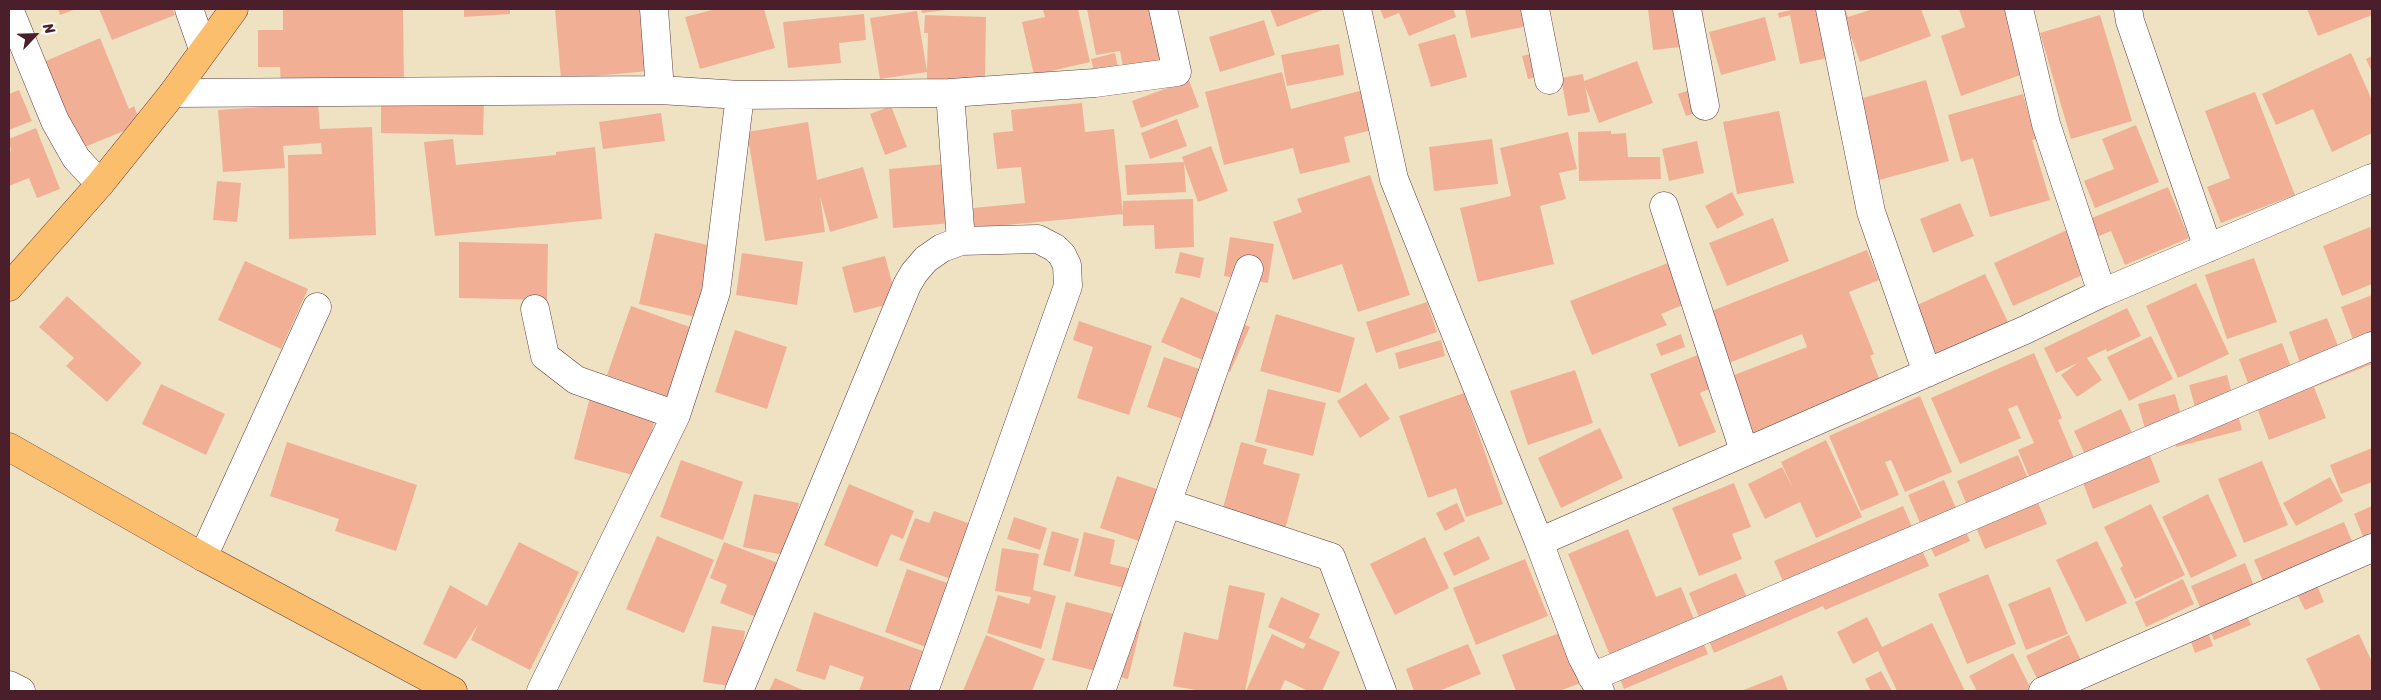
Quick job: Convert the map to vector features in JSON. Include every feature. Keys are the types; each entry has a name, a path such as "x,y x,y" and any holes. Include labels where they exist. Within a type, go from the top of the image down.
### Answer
{"main road":[{"path":"9,287 100,184 173,93 203,49 234,9"},
{"path":"9,447 204,557 453,691"}],"street":[{"path":"9,9 55,121 76,158 100,184"},
{"path":"189,9 203,49"},
{"path":"654,9 660,90"},
{"path":"173,93 660,90 740,95 950,93 1096,83 1177,72 1163,9"},
{"path":"1357,9 1394,179 1540,542 1582,657 1596,684 2372,346"},
{"path":"1535,9 1549,80"},
{"path":"1686,9 1704,106"},
{"path":"1830,9 1871,212 1927,373"},
{"path":"2019,9 2046,124 2102,293"},
{"path":"2128,9 2130,21 2208,248"},
{"path":"950,93 961,241"},
{"path":"541,691 676,415 716,292 740,95"},
{"path":"1540,542 1744,451 1927,373 2102,293 2372,178"},
{"path":"1664,206 1744,451"},
{"path":"739,691 907,285 926,260 942,248 961,241 1038,239 1055,248 1062,255 1067,265 1068,286 924,691"},
{"path":"1101,691 1249,269"},
{"path":"204,557 317,307"},
{"path":"535,310 545,356 576,380 676,415"},
{"path":"1167,502 1331,557 1382,691"},
{"path":"2043,691 2372,548"},
{"path":"9,684 20,691"}],"building":[{"path":"58,9 76,9 60,15"},
{"path":"99,9 172,9 175,15 112,40"},
{"path":"283,9 403,9 404,87 281,87 280,67 258,67 258,30 283,30"},
{"path":"464,9 510,9 510,14 464,17"},
{"path":"641,9 649,71 561,79 555,10"},
{"path":"716,9 764,9 775,48 700,69 685,17"},
{"path":"921,9 946,9 946,10 922,13"},
{"path":"1078,9 1090,62 1034,75 1022,22 1045,17 1043,10"},
{"path":"1087,9 1159,9 1170,68 1125,76 1120,51 1096,55"},
{"path":"1270,9 1325,9 1277,27"},
{"path":"1380,9 1453,9 1456,17 1409,36 1399,13 1384,19"},
{"path":"1465,9 1524,9 1527,26 1471,38"},
{"path":"1648,9 1683,9 1688,46 1653,50"},
{"path":"1796,9 1826,9 1836,56 1800,64 1790,15 1779,18 1778,13"},
{"path":"1833,9 1845,9 1848,17 1873,9 1921,9 1931,36 1860,62 1846,22"},
{"path":"1959,9 2007,9 2029,72 1961,96 1941,36 1965,27"},
{"path":"2307,9 2372,9 2372,15 2318,36"},
{"path":"917,11 927,71 928,33 924,33 925,15 986,17 985,80 927,79 927,72 880,79 870,18"},
{"path":"864,14 866,40 839,43 841,63 788,68 783,22"},
{"path":"2100,15 2132,121 2071,139 2040,33"},
{"path":"1765,17 1776,60 1721,75 1709,32"},
{"path":"1264,20 1275,55 1220,72 1209,37"},
{"path":"1455,34 1467,77 1431,87 1418,44"},
{"path":"100,38 129,109 134,106 141,124 77,150 41,63"},
{"path":"1339,44 1344,75 1287,86 1281,55"},
{"path":"1541,51 1547,74 1528,79 1522,56"},
{"path":"1115,53 1120,76 1097,81 1091,59"},
{"path":"2351,53 2372,100 2372,133 2332,152 2313,109 2276,125 2262,94"},
{"path":"2372,56 2372,72 2366,59"},
{"path":"1637,61 1653,103 1599,123 1585,86 1590,112 1568,116 1561,78 1583,74 1584,81"},
{"path":"1282,72 1291,109 1367,89 1376,129 1344,137 1350,162 1300,174 1293,148 1224,165 1205,92"},
{"path":"1189,80 1199,107 1141,128 1132,101"},
{"path":"1926,80 1949,161 1879,180 1856,100"},
{"path":"1702,86 1710,108 1686,116 1678,94"},
{"path":"19,90 32,121 9,130 9,94"},
{"path":"2255,92 2295,195 2221,223 2207,187 2230,178 2205,111"},
{"path":"2023,94 2036,139 2032,140 2050,200 1990,217 1973,158 1961,162 1948,115"},
{"path":"381,101 484,102 483,135 381,133"},
{"path":"318,103 320,129 372,127 376,235 289,239 288,155 322,154 321,143 283,146 285,168 223,172 218,110"},
{"path":"1082,103 1085,132 1114,129 1123,214 974,228 973,208 1025,203 1021,167 997,169 993,133 1013,131 1011,110"},
{"path":"891,106 907,147 885,155 870,114"},
{"path":"1779,111 1794,183 1737,194 1723,122"},
{"path":"661,113 665,141 603,149 599,122"},
{"path":"1177,119 1187,146 1150,159 1141,133"},
{"path":"808,122 817,180 863,167 878,218 830,232 820,196 825,232 765,241 747,132"},
{"path":"2136,125 2159,182 2095,208 2084,181 2114,169 2102,139"},
{"path":"36,128 60,189 37,198 29,178 9,186 9,152 11,151 9,139"},
{"path":"1611,131 1611,134 1626,133 1628,157 1660,157 1661,179 1579,181 1578,132"},
{"path":"1568,132 1577,169 1559,173 1566,199 1540,206 1554,264 1478,282 1460,208 1511,196 1500,148"},
{"path":"453,139 456,165 556,155 556,152 595,147 602,219 435,236 424,142"},
{"path":"1492,139 1498,184 1434,191 1429,147"},
{"path":"1697,141 1704,173 1669,181 1662,149"},
{"path":"1211,146 1228,191 1198,202 1184,163 1186,192 1127,195 1125,165 1184,162 1182,157"},
{"path":"947,164 952,223 893,228 889,169"},
{"path":"1370,175 1410,295 1358,312 1342,264 1293,280 1273,222 1302,212 1297,199"},
{"path":"217,181 241,183 237,222 213,220"},
{"path":"2168,187 2189,238 2125,265 2111,231 2094,238 2087,220"},
{"path":"1732,192 1744,215 1717,229 1705,206"},
{"path":"1193,199 1194,247 1155,249 1154,225 1123,226 1123,201"},
{"path":"1960,203 1974,236 1933,253 1920,219"},
{"path":"1773,218 1789,261 1727,286 1709,243"},
{"path":"2370,227 2372,233 2372,284 2342,296 2323,246"},
{"path":"2067,230 2087,273 2013,306 1994,263"},
{"path":"655,233 712,246 696,317 639,304"},
{"path":"1230,237 1274,244 1268,283 1224,276"},
{"path":"459,242 548,244 547,300 459,298"},
{"path":"1867,250 1879,280 1849,292 1874,354 1870,356 1881,383 1751,434 1729,377 1807,347 1802,334 1729,363 1709,312"},
{"path":"1180,252 1204,258 1200,278 1175,273"},
{"path":"742,253 803,262 797,305 736,295"},
{"path":"885,256 897,302 854,313 842,267"},
{"path":"2254,258 2277,322 2227,339 2205,275"},
{"path":"245,261 308,289 281,349 218,320"},
{"path":"1668,263 1685,304 1661,314 1667,325 1592,355 1570,301"},
{"path":"1985,274 2008,322 1937,356 1913,307"},
{"path":"2196,283 2229,354 2178,378 2146,306"},
{"path":"2372,295 2372,364 2314,387 2326,418 2269,440 2239,359 2282,343 2294,375 2303,371 2289,332 2327,318 2340,351 2355,345 2341,307"},
{"path":"67,296 142,363 107,402 66,366 74,358 39,327"},
{"path":"1181,297 1250,327 1230,372 1161,342"},
{"path":"1427,302 1437,332 1376,353 1366,322"},
{"path":"631,306 701,331 677,400 607,375"},
{"path":"2127,308 2141,336 2107,352 2106,349 2087,358 2102,380 2077,397 2061,375 2078,363 2056,373 2044,348"},
{"path":"1276,314 1355,338 1340,393 1260,371"},
{"path":"1079,321 1152,346 1129,415 1077,398 1093,347 1073,340"},
{"path":"735,330 787,347 767,409 715,392"},
{"path":"1681,334 1685,347 1661,356 1656,344"},
{"path":"2151,336 2173,379 2129,401 2107,357"},
{"path":"1441,340 1445,356 1399,369 1395,353"},
{"path":"2034,353 2062,418 2058,420 2074,458 2039,500 2018,450 2034,443 2017,405 2008,409 2021,438 1960,464 1931,398"},
{"path":"1700,354 1714,387 1700,393 1716,432 1679,447 1650,374"},
{"path":"1164,357 1226,378 1210,428 1147,407"},
{"path":"1575,370 1593,423 1528,445 1510,391"},
{"path":"2227,375 2242,430 2176,447 2174,437 2149,443 2138,404 2175,394 2185,430 2200,425 2189,385"},
{"path":"1366,383 1390,419 1360,438 1337,401"},
{"path":"161,384 225,414 206,455 142,424"},
{"path":"1268,389 1326,403 1313,456 1255,442"},
{"path":"1464,393 1503,504 1466,517 1456,488 1428,498 1399,416"},
{"path":"1920,396 1952,472 1905,492 1891,460 1885,462 1899,495 1861,511 1829,436"},
{"path":"590,397 656,415 640,477 574,459"},
{"path":"2121,409 2133,435 2091,467 2074,431"},
{"path":"1600,428 1623,478 1561,508 1538,458"},
{"path":"1826,440 1862,517 1816,538 1800,502 1765,519 1748,484 1782,467 1793,488 1781,462"},
{"path":"287,442 417,485 396,551 335,531 339,519 270,496"},
{"path":"1241,442 1267,449 1263,464 1300,474 1283,537 1220,519"},
{"path":"2147,448 2160,482 2093,509 2080,475"},
{"path":"2372,448 2372,482 2341,494 2330,465"},
{"path":"2018,455 2047,524 1985,549 1957,481"},
{"path":"681,460 743,482 723,540 660,517"},
{"path":"2262,461 2288,525 2244,543 2218,479"},
{"path":"1117,476 1178,496 1160,548 1100,528"},
{"path":"2330,477 2343,501 2296,526 2283,503"},
{"path":"1944,480 1970,541 1935,557 1908,495"},
{"path":"1734,483 1751,527 1732,534 1742,559 1699,576 1672,508"},
{"path":"849,484 914,511 903,539 891,534 877,567 824,545"},
{"path":"754,494 799,503 789,556 743,547"},
{"path":"2208,494 2237,556 2191,578 2162,517"},
{"path":"1457,503 1465,521 1445,531 1436,513"},
{"path":"2151,504 2185,575 2135,599 2120,568 2123,566 2104,527"},
{"path":"1903,506 1929,566 1825,610 1823,606 1714,653 1689,593 1736,573 1754,613 1790,597 1774,561"},
{"path":"2372,506 2372,559 2354,514"},
{"path":"934,511 979,527 959,582 899,560 915,518 929,523"},
{"path":"1014,517 1047,528 1040,550 1007,539"},
{"path":"2344,522 2359,558 2313,576 2324,602 2305,610 2294,588 2270,597 2254,560"},
{"path":"1628,529 1656,597 1681,587 1708,654 1624,689 1568,554"},
{"path":"1052,531 1079,539 1070,572 1043,565"},
{"path":"1084,532 1115,540 1110,564 1141,571 1137,591 1074,576"},
{"path":"657,536 714,560 684,633 626,609"},
{"path":"1479,536 1490,559 1454,576 1443,553"},
{"path":"1425,537 1449,588 1395,615 1370,564"},
{"path":"2097,541 2127,603 2086,622 2056,560"},
{"path":"519,542 579,572 530,670 471,640 478,624 456,659 423,644 450,585 487,606"},
{"path":"724,542 783,565 761,619 720,603 727,585 710,578"},
{"path":"1002,548 1039,554 1033,590 1056,596 1041,649 987,633 998,595 1029,604 1031,597 995,591"},
{"path":"1525,559 1548,616 1476,645 1453,588"},
{"path":"2245,563 2260,601 2243,607 2251,625 2214,640 2191,586"},
{"path":"907,569 959,587 937,651 885,632"},
{"path":"1988,574 2016,644 1967,664 1938,594"},
{"path":"2183,579 2194,604 2146,627 2135,602"},
{"path":"1229,585 1265,593 1245,691 1201,691 1173,686 1184,632 1218,640"},
{"path":"2050,587 2068,634 2026,650 2008,604"},
{"path":"1281,597 1320,614 1309,638 1340,652 1322,691 1308,691 1285,680 1280,691 1246,691 1272,634 1303,649 1306,644 1268,627"},
{"path":"1066,602 1142,621 1128,679 1052,660"},
{"path":"814,612 931,654 918,691 859,691 864,677 830,665 825,680 796,671"},
{"path":"2202,616 2213,646 2195,653 2184,622"},
{"path":"1867,617 1882,647 1932,623 1965,691 1897,691 1878,651 1853,664 1837,632"},
{"path":"712,626 745,631 736,687 703,682"},
{"path":"1562,632 1581,683 1559,691 1516,691 1502,655"},
{"path":"2359,634 2372,662 2372,691 2321,691 2306,659"},
{"path":"986,635 1045,659 1032,691 963,691"},
{"path":"2069,635 2086,671 2043,691 2026,656"},
{"path":"1468,644 1481,674 1439,691 1414,691 1406,669"},
{"path":"2013,653 2032,691 1977,691 1969,676"},
{"path":"1881,671 1892,691 1871,691 1865,679"},
{"path":"1782,675 1788,691 1741,691"},
{"path":"775,678 805,691 769,691"}]}
